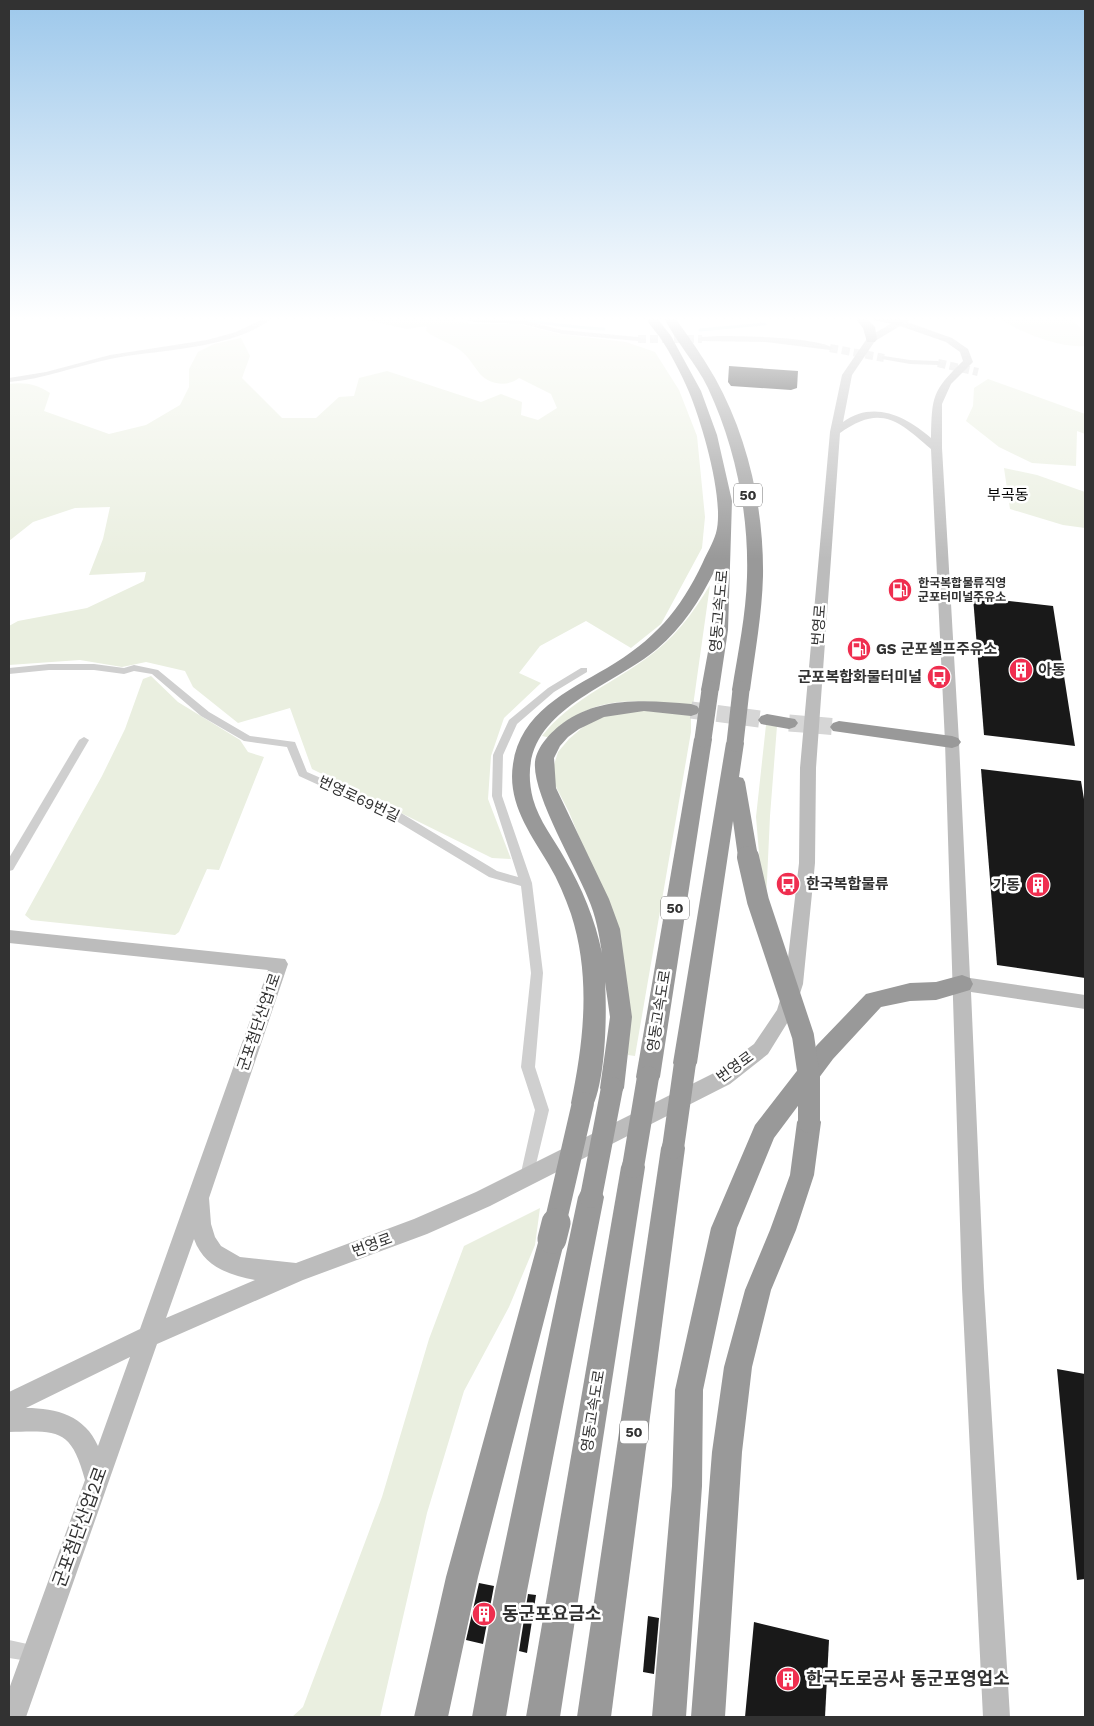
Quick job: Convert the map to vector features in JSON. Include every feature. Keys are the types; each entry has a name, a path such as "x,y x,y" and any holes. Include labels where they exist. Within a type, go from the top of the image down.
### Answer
{"highway":[{"name":"영동고속도로","path":"544,1717 720,630 725,501 710,435 698,399"},
{"name":"영동고속도로","path":"594,1717 685,1063 734,751 749,632 755,562 750,503 736,443 718,399"},
{"path":"431,1717 462,1577 552,1239 591,1061 595,1020 595,974 588,937 566,878 527,812 521,791 523,758 529,740 540,722 560,704 637,657 671,627 690,603 724,532"},
{"path":"489,1717 511,1590 612,1088 621,1017 609,929 598,899 547,788 543,771 546,754 554,741 566,730 588,716 614,708 637,706 691,710"},
{"path":"767,720 789,722"},
{"path":"839,727 952,742"},
{"path":"708,1717 728,1452 738,1367 758,1290 783,1230 802,1175 808,1122 809,1077 803,1036 758,902 748,857 734,751"},
{"path":"669,1717 687,1486 689,1390 724,1228 764,1132 825,1052 874,1000 910,992 936,991 962,984"}],"street":[{"name":"번영로","path":"9,1404 148,1337 298,1272 420,1227 527,1177 724,1078 761,1049 785,1012 794,984 808,863 808,768 826,527 836,432 842,399"},
{"path":"939,399 937,404 936,448 952,742 973,1288 997,1717"},
{"path":"836,432 850,420 864,415 886,415 909,426 936,448"},
{"name":"번영로69번길","path":"9,671 49,667 94,667 124,671 134,668 154,672 205,714 248,739 291,744 304,774 397,816 493,874 526,883"},
{"path":"527,1177 542,1110 528,1067 537,972 526,883 497,796 498,755 513,722 552,690 584,670"},
{"path":"9,867 84,740"},
{"name":"군포첨단산업1로","path":"9,936 279,964 201,1191 148,1337"},
{"path":"962,984 1085,1002"},
{"path":"201,1191 200,1213 202,1232 217,1257 233,1266 248,1270 298,1272"},
{"name":"군포첨단산업2로","path":"12,1717 148,1337"},
{"path":"9,1420 37,1418 54,1421 79,1434 92,1457 97,1480"},
{"path":"9,1649 34,1652"}],"shaded area":[{"path":"9,399 48,399 44,411 109,434 146,425 180,405 183,399 263,399 282,418 316,418 337,399 471,399 481,402 490,399 513,399 522,402 521,415 538,420 557,408 553,399 682,399 697,436 705,517 702,548 661,624 631,648 586,621 540,646 519,673 541,683 504,718 491,756 488,799 511,859 492,858 312,769 290,708 238,723 193,687 185,671 146,662 122,667 80,660 9,665 9,626 18,621 87,608 144,581 146,572 89,575 103,539 110,507 75,508 33,522 9,541"},
{"path":"973,399 1042,399 1085,414 1085,434 1077,431 1076,466 1032,463 999,447 966,421 973,406"},
{"path":"1004,468 1037,475 1085,492 1085,528 1063,525 1010,509"},
{"path":"710,585 693,706 636,701 608,704 594,707 581,713 569,721 551,738 542,736 564,713 577,703 631,669 664,644 689,617"},
{"path":"151,676 178,702 240,740 248,752 264,757 219,870 207,869 179,932 175,935 31,920 25,915 102,776 125,729 143,679"},
{"path":"636,710 691,715 691,732 635,1056 628,1055 629,1006 618,932 569,812 555,785 553,768 558,752 569,739 590,721"},
{"path":"766,725 777,726 766,902 760,865 756,817"},
{"path":"540,1208 535,1245 509,1307 464,1391 427,1513 380,1717 292,1717 303,1707 382,1497 429,1339 464,1246"}],"building":[{"name":"아동","path":"973,597 1053,606 1075,746 984,735"},
{"name":"가동","path":"981,769 1081,781 1085,805 1085,978 997,965"},
{"path":"1057,1369 1085,1374 1085,1579 1077,1580"},
{"path":"479,1583 494,1586 483,1644 466,1640"},
{"path":"528,1594 536,1595 527,1653 519,1651"},
{"path":"648,1616 659,1618 654,1674 643,1672"},
{"name":"한국도로공사 동군포영업소","path":"754,1622 829,1640 825,1717 745,1717"}],"tunnel":[{"path":"691,710 767,720"},
{"path":"789,723 839,727"}],"place":[{"name":"한국복합물류직영 군포터미널주유소","path":"900,590"},
{"name":"GS 군포셀프주유소","path":"859,649"},
{"name":"아동","path":"1021,670"},
{"name":"군포복합화물터미널","path":"939,677"},
{"name":"한국복합물류","path":"788,884"},
{"name":"가동","path":"1038,885"},
{"name":"동군포요금소","path":"484,1614"},
{"name":"한국도로공사 동군포영업소","path":"788,1679"}],"district":[{"name":"부곡동","path":"1008,495"}]}
